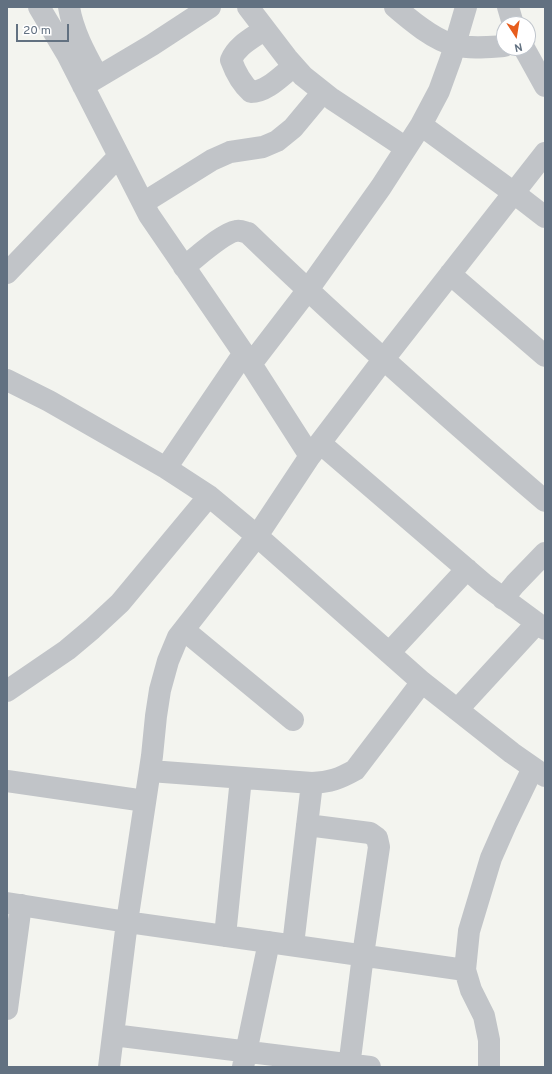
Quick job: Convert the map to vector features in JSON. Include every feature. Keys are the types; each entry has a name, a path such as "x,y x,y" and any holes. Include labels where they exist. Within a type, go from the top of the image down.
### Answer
{"street":[{"path":"40,7 58,37 91,82"},
{"path":"69,7 78,38 86,56 91,82 119,156 149,215 248,359 315,450 503,599 541,626 457,710"},
{"path":"91,82 210,7"},
{"path":"248,7 303,76 323,92 406,148"},
{"path":"395,7 426,32 454,45 479,47 496,46"},
{"path":"166,468 248,359 307,291 381,187 421,125 439,91 451,58 466,7"},
{"path":"266,29 240,47 233,54 231,60 234,68 247,88 251,92 257,92 264,89 294,66"},
{"path":"528,56 545,86"},
{"path":"143,203 212,160 230,152 263,147 277,141 293,128 323,92"},
{"path":"421,125 514,192 545,217"},
{"path":"110,1067 112,1035 150,771 160,690 168,661 178,637 257,536 315,450 383,360 545,153"},
{"path":"7,273 119,156"},
{"path":"184,267 225,236 235,231 242,230 248,233 307,291 383,360 545,501"},
{"path":"450,274 545,356"},
{"path":"7,380 49,401 166,468 209,496 257,536 422,682 512,753 539,772 506,824 491,858 469,931 465,970 471,990 484,1016 489,1040 489,1067"},
{"path":"7,691 67,650 92,630 120,603 209,496"},
{"path":"503,599 515,584 545,553"},
{"path":"389,653 467,569"},
{"path":"184,630 294,720"},
{"path":"150,771 312,783 340,779 355,770 422,682"},
{"path":"225,936 241,778"},
{"path":"7,781 145,801"},
{"path":"293,945 312,783"},
{"path":"112,1035 244,1059 356,1066 363,955 379,847 377,838 370,833 307,826"},
{"path":"7,1009 14,904 128,922 465,970"},
{"path":"244,1059 269,942"}]}
